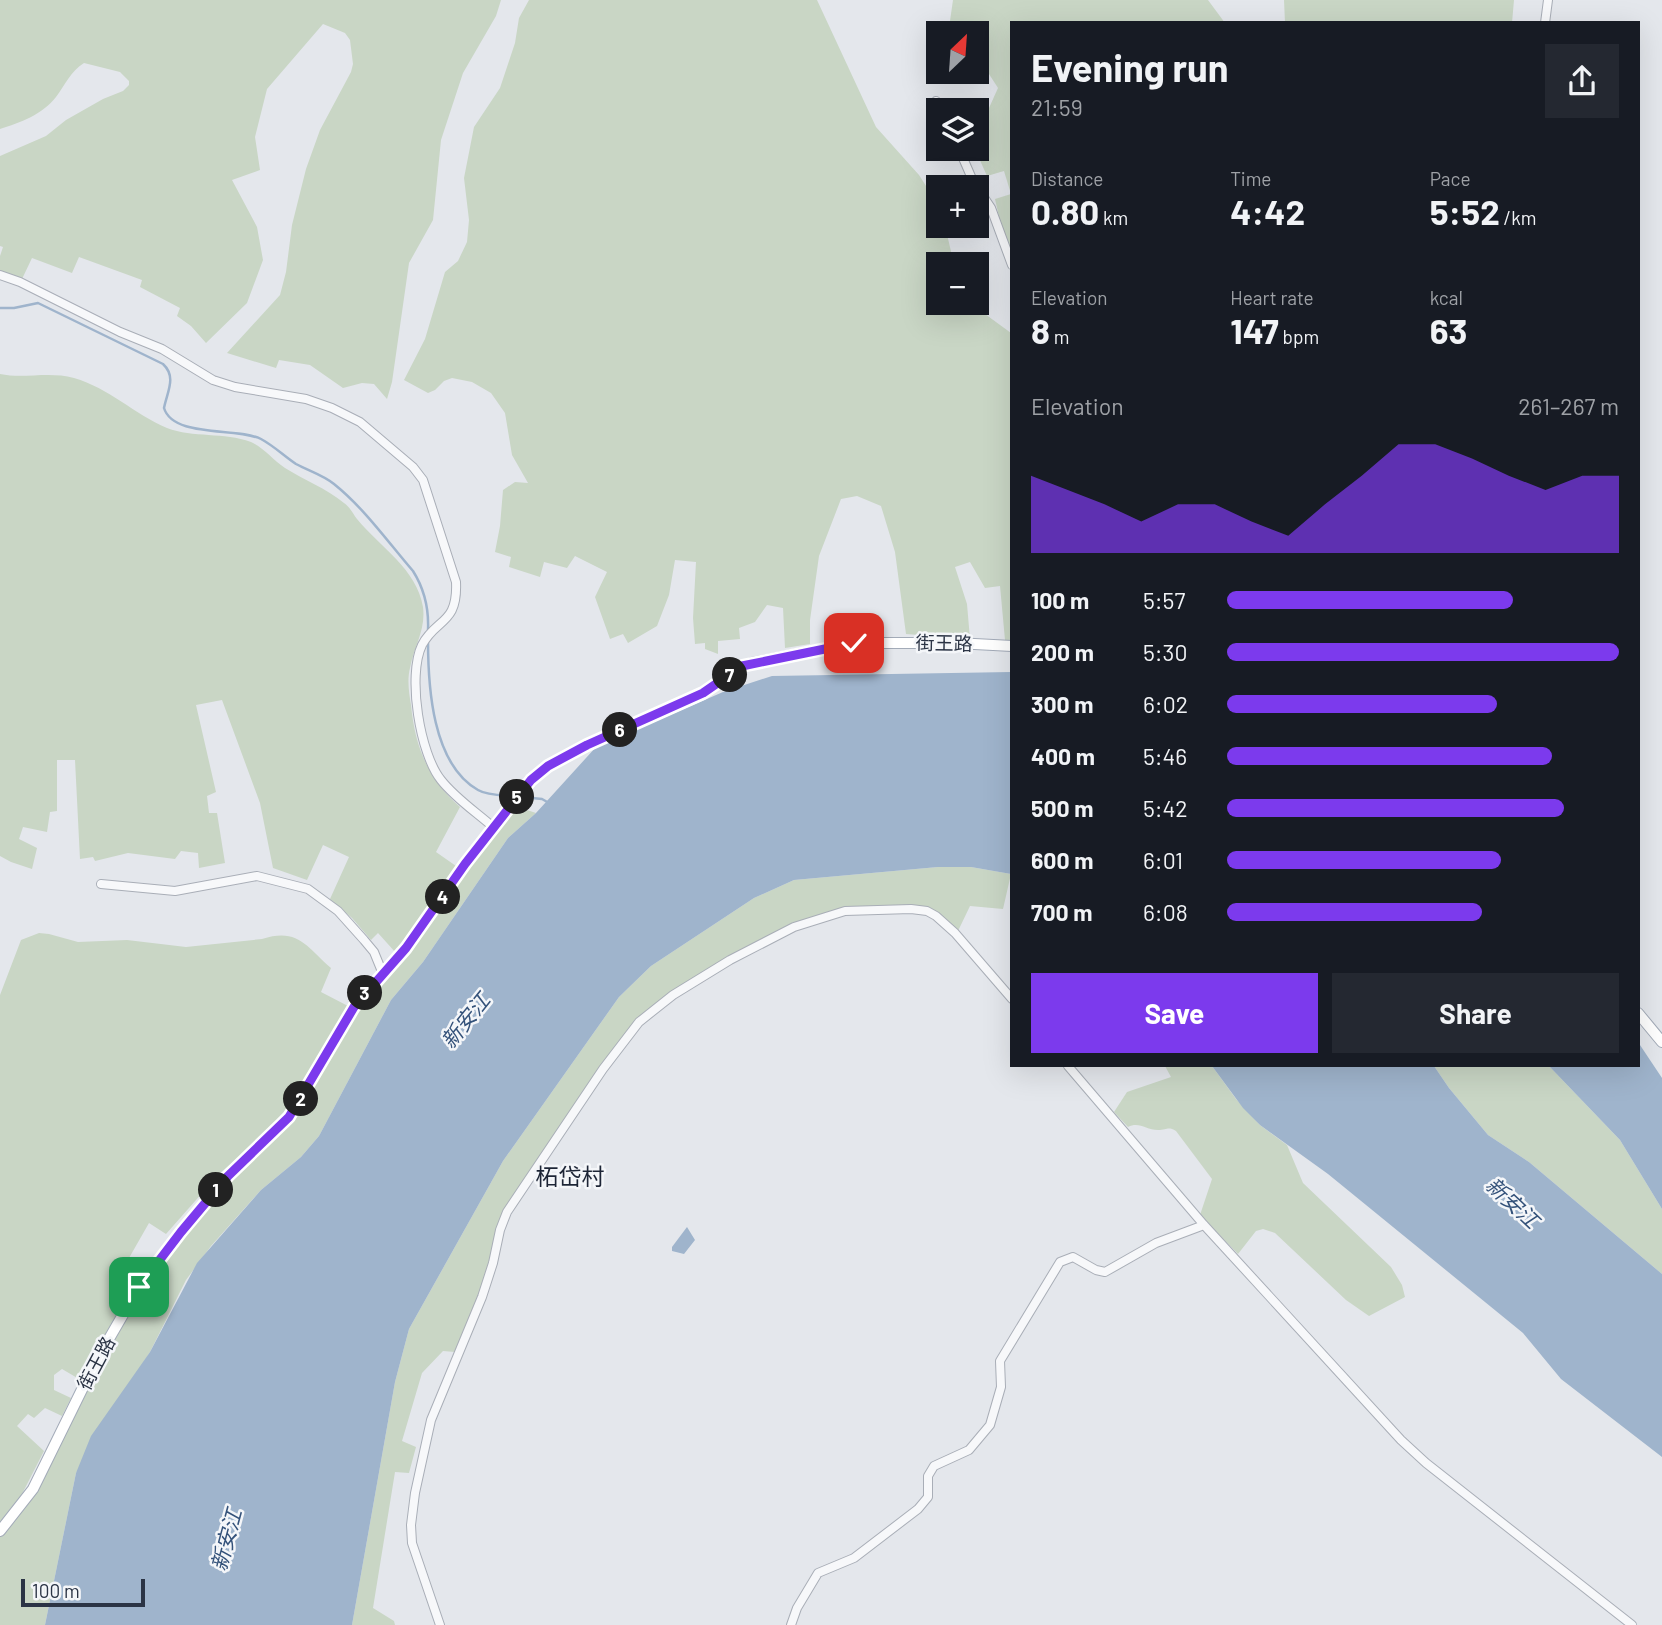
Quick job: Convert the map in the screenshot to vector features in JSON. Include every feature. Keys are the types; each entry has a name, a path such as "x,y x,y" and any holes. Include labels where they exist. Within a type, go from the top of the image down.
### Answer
{"main road":[{"name":"街王路","path":"0,1531 33,1489 95,1363 139,1287 228,1176 289,1117 354,1007 406,948 493,827 531,780 561,758 703,693 721,683 736,669 751,663 854,643 1010,646"},
{"path":"1640,1015 1662,1042"}],"street":[{"path":"1545,21 1548,0"},
{"path":"964,161 991,208 1010,260"},
{"path":"0,275 162,349 213,380 234,387 293,396 332,408 359,422 413,467 426,487 457,591 450,615 426,640 417,659 418,715 423,738 429,760 439,778 493,827"},
{"path":"101,884 175,891 257,876 308,889 338,911 364,940 374,952 383,974"},
{"path":"440,1625 416,1559 411,1534 415,1493 431,1420 488,1280 507,1212 603,1069 639,1022 664,1000 742,954 794,927 845,911 916,909 931,913 955,933 1010,997"},
{"path":"1069,1067 1204,1225 1416,1455 1632,1625"},
{"path":"791,1625 797,1608 818,1573 854,1558 918,1509 928,1497 928,1476 934,1466 969,1450 990,1425 1001,1387 1000,1361 1051,1281 1059,1262 1073,1257 1105,1272 1156,1243 1204,1225"}],"green space":[{"path":"0,0 501,0 496,16 463,73 441,140 433,220 409,263 392,382 387,399 374,384 362,383 343,388 310,365 279,360 276,368 227,353 280,295 292,225 306,169 320,130 353,64 350,40 345,33 323,24 267,89 255,137 260,170 232,180 257,227 263,260 247,303 206,343 191,326 177,316 180,308 140,287 142,280 79,257 72,273 32,258 22,279 0,271 3,247 0,246 0,156 46,136 66,120 123,91 129,81 120,72 84,63 45,108 23,121 0,129"},
{"path":"529,0 817,0 876,127 926,186 926,238 948,238 951,252 926,252 926,315 986,315 1010,332 1010,641 1005,640 1000,586 985,588 970,562 955,567 967,604 970,639 906,634 895,552 881,506 857,496 841,499 819,556 810,620 810,644 785,648 783,608 767,605 755,622 739,628 740,639 718,641 718,654 705,649 705,643 695,644 693,618 696,562 675,560 669,595 657,626 628,643 623,634 610,639 595,597 607,572 575,556 567,568 544,562 540,577 509,567 511,557 495,552 503,490 515,482 528,483 512,455 505,413 491,393 472,382 452,378 428,393 404,380 425,339 445,272 458,261 467,242 469,220 464,178 474,127 500,88 515,43 519,18"},
{"path":"953,0 1208,0 1224,21 1010,21 1010,191 1004,171 987,175 980,161 989,161 989,108 998,88 989,74 989,21 950,21"},
{"path":"1284,0 1514,0 1512,21 1285,21"},
{"path":"1010,194 1010,256 995,199"},
{"path":"0,374 74,378 99,388 167,428 251,442 285,468 346,505 406,570 419,593 423,607 421,631 409,677 416,735 431,773 460,807 436,852 456,866 396,953 378,933 371,940 352,918 330,899 349,857 323,845 307,880 273,868 260,803 222,700 196,705 216,792 207,796 209,813 217,813 225,863 199,868 198,853 181,851 175,859 128,853 95,861 93,857 80,859 75,760 57,760 57,811 50,812 47,832 23,827 19,839 37,848 32,869 0,856"},
{"path":"515,806 536,813 508,838 423,962 391,1000 319,1136 301,1157 261,1190 211,1246 186,1280 150,1352 76,1473 45,1625 0,1625 0,1537 37,1492 99,1365 143,1290 185,1234 240,1170 293,1119 357,1010"},
{"path":"938,867 971,867 1010,874 1003,909 970,906 958,931 931,910 921,906 843,909 796,922 718,963 661,1000 632,1025 509,1201 500,1221 489,1273 455,1352 443,1351 422,1373 402,1441 416,1447 409,1473 395,1472 373,1608 394,1621 395,1625 352,1625 395,1382 409,1329 503,1161 619,997 651,966 754,898 794,880"},
{"path":"39,933 78,942 127,940 186,947 274,936 293,937 308,946 331,968 321,992 348,1006 294,1100 262,1137 219,1174 166,1234 149,1223 125,1265 139,1276 79,1379 62,1369 54,1375 54,1390 71,1398 62,1416 45,1408 34,1418 28,1414 17,1426 44,1451 22,1494 0,1522 0,995 21,940"},
{"path":"1166,1067 1213,1067 1236,1099 1260,1125 1287,1145 1303,1183 1391,1267 1402,1285 1405,1297 1369,1316 1346,1300 1275,1233 1263,1229 1256,1231 1238,1254 1200,1215 1212,1179 1176,1131 1169,1128 1154,1130 1136,1125 1128,1127 1114,1112 1127,1092 1171,1077"},
{"path":"1435,1067 1550,1067 1620,1140 1662,1209 1662,1274 1529,1162 1488,1135"}],"water":[{"name":"新安江","path":"1010,672 1010,874 971,867 938,867 794,880 754,898 651,966 619,997 503,1161 409,1329 395,1382 352,1625 45,1625 76,1473 91,1436 150,1352 197,1263 261,1190 301,1157 319,1136 391,1000 423,962 508,838 536,813 596,747 723,692 772,676"},
{"path":"1640,1045 1662,1078 1662,1209 1620,1140 1550,1067 1640,1067"},
{"name":"新安江","path":"1213,1067 1435,1067 1488,1135 1529,1162 1662,1274 1662,1457 1561,1379 1523,1333 1328,1174 1260,1125 1243,1108"},
{"path":"687,1227 695,1240 684,1254 672,1251 672,1247"}],"waterway":[{"path":"0,308 38,303 163,364 170,379 164,408 170,417 192,428 250,435 261,439 296,464 334,484 366,514 413,571 425,599 428,630"},
{"path":"428,640 432,701 442,743 451,762 463,778 478,790 515,796"},
{"path":"522,797 542,799 549,803"}],"district":[{"name":"柘岱村","path":"570,1177"}],"route":[{"path":"139,1287 228,1176 289,1117 354,1007 406,948 465,864 531,780 548,766 587,745 703,693 742,666 799,652 854,643"}]}
